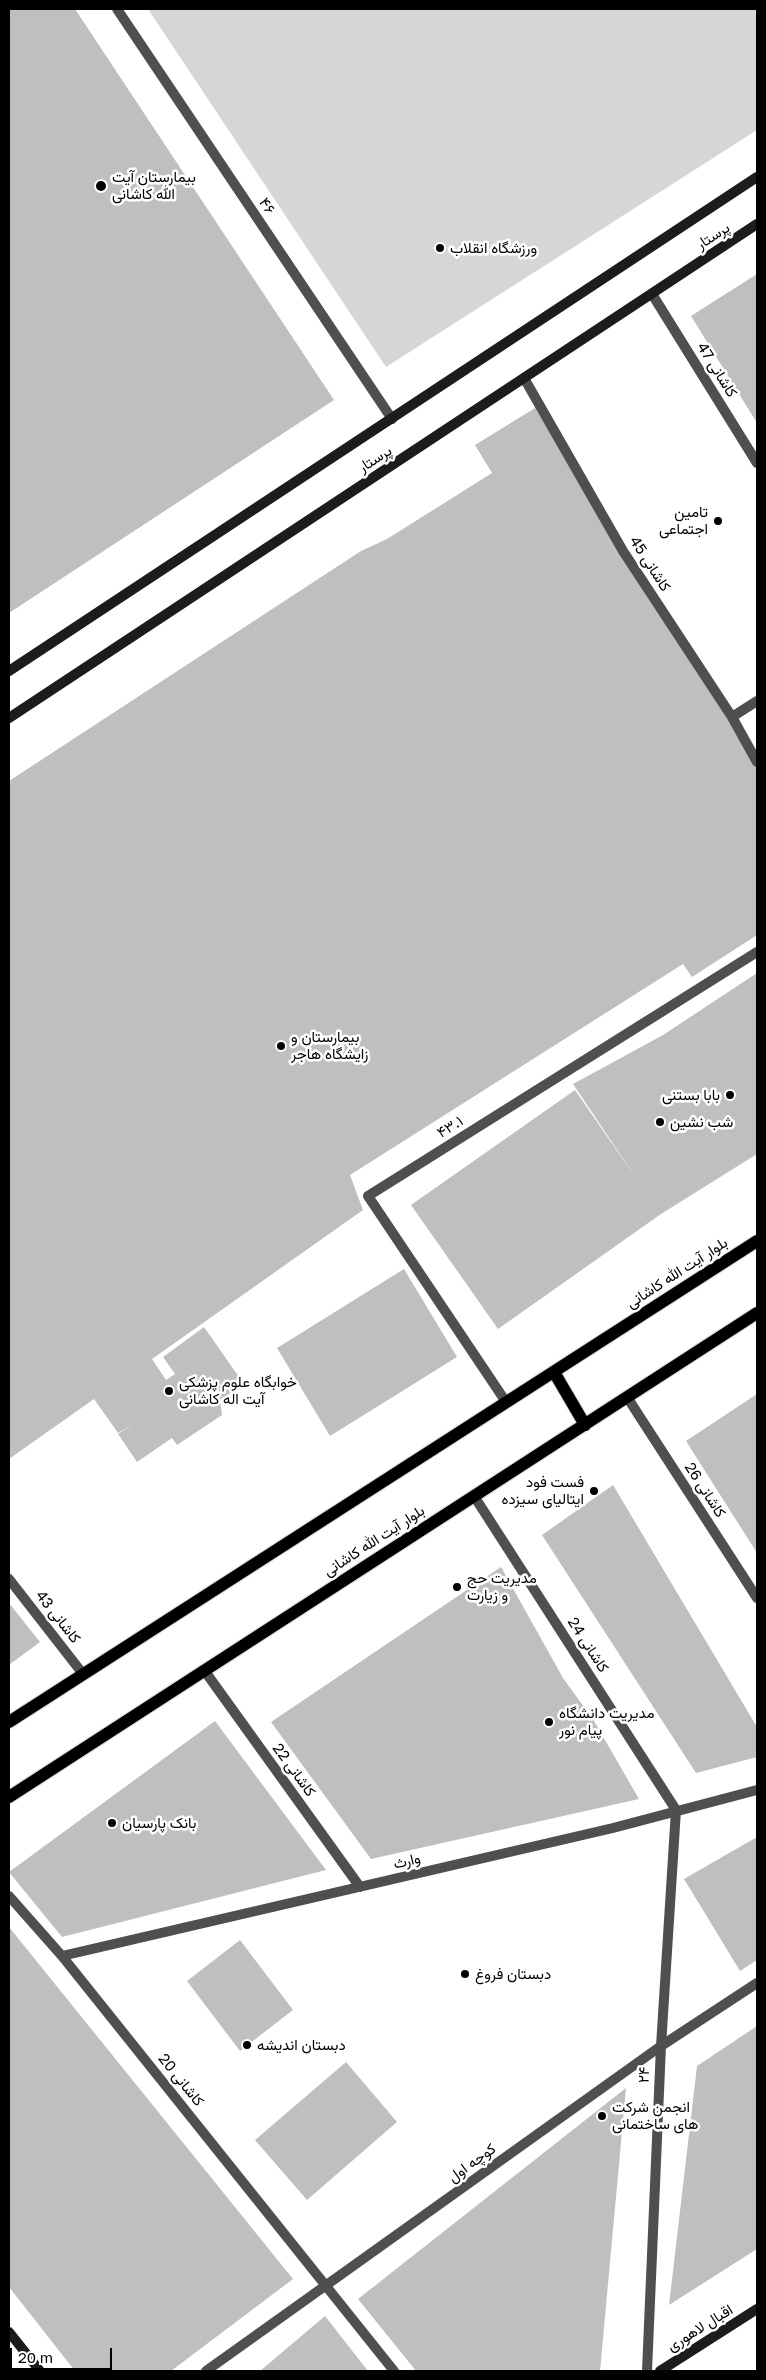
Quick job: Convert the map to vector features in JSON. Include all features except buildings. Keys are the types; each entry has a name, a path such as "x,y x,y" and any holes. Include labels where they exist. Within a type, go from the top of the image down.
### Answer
{"main road":[{"name":"پرستار","path":"9,670 757,177"},
{"name":"پرستار","path":"9,718 757,224"},
{"name":"بلوار آیت الله کاشانی","path":"9,1722 757,1241"},
{"name":"بلوار آیت الله کاشانی","path":"9,1796 757,1313"},
{"path":"554,1372 585,1425"},
{"name":"اقبال لاهوری","path":"660,2371 757,2310"},
{"path":"9,2332 40,2371"}],"street":[{"name":"۴۶","path":"117,9 392,419"},
{"name":"کاشانی 47","path":"652,294 757,463"},
{"name":"کاشانی 45","path":"524,378 623,551 732,717 757,762"},
{"path":"732,717 757,702"},
{"name":"۴۳.۱","path":"506,1402 368,1196 757,952"},
{"name":"کاشانی 26","path":"627,1397 757,1598"},
{"name":"کاشانی 24","path":"474,1496 676,1810"},
{"name":"کاشانی 43","path":"9,1579 83,1674"},
{"name":"کاشانی 22","path":"204,1670 360,1887"},
{"name":"وارث","path":"62,1956 613,1828 757,1790"},
{"name":"۲۴","path":"647,2371 660,2046 676,1810"},
{"name":"کاشانی 20","path":"9,1896 62,1956 394,2371"},
{"name":"کوچه اول","path":"206,2371 660,2046 757,1983"}],"shaded area":[{"name":"ورزشگاه انقلاب","path":"148,9 757,9 757,130 386,367"}],"place":[{"name":"بیمارستان آیت الله کاشانی","path":"101,186"},
{"name":"ورزشگاه انقلاب","path":"440,248"},
{"name":"تامین اجتماعی","path":"718,521"},
{"name":"بیمارستان و زایشگاه هاجر","path":"281,1046"},
{"name":"بابا بستنی","path":"730,1095"},
{"name":"شب نشین","path":"660,1122"},
{"name":"خوابگاه علوم پزشکی آیت اله کاشانی","path":"169,1391"},
{"name":"فست فود ایتالیای سیزده","path":"594,1491"},
{"name":"مدیریت حج و زیارت","path":"457,1587"},
{"name":"مدیریت دانشگاه پیام نور","path":"549,1722"},
{"name":"بانک پارسیان","path":"112,1823"},
{"name":"دبستان فروغ","path":"465,1974"},
{"name":"دبستان اندیشه","path":"247,2045"},
{"name":"انجمن شرکت های ساختمانی","path":"602,2116"}]}
